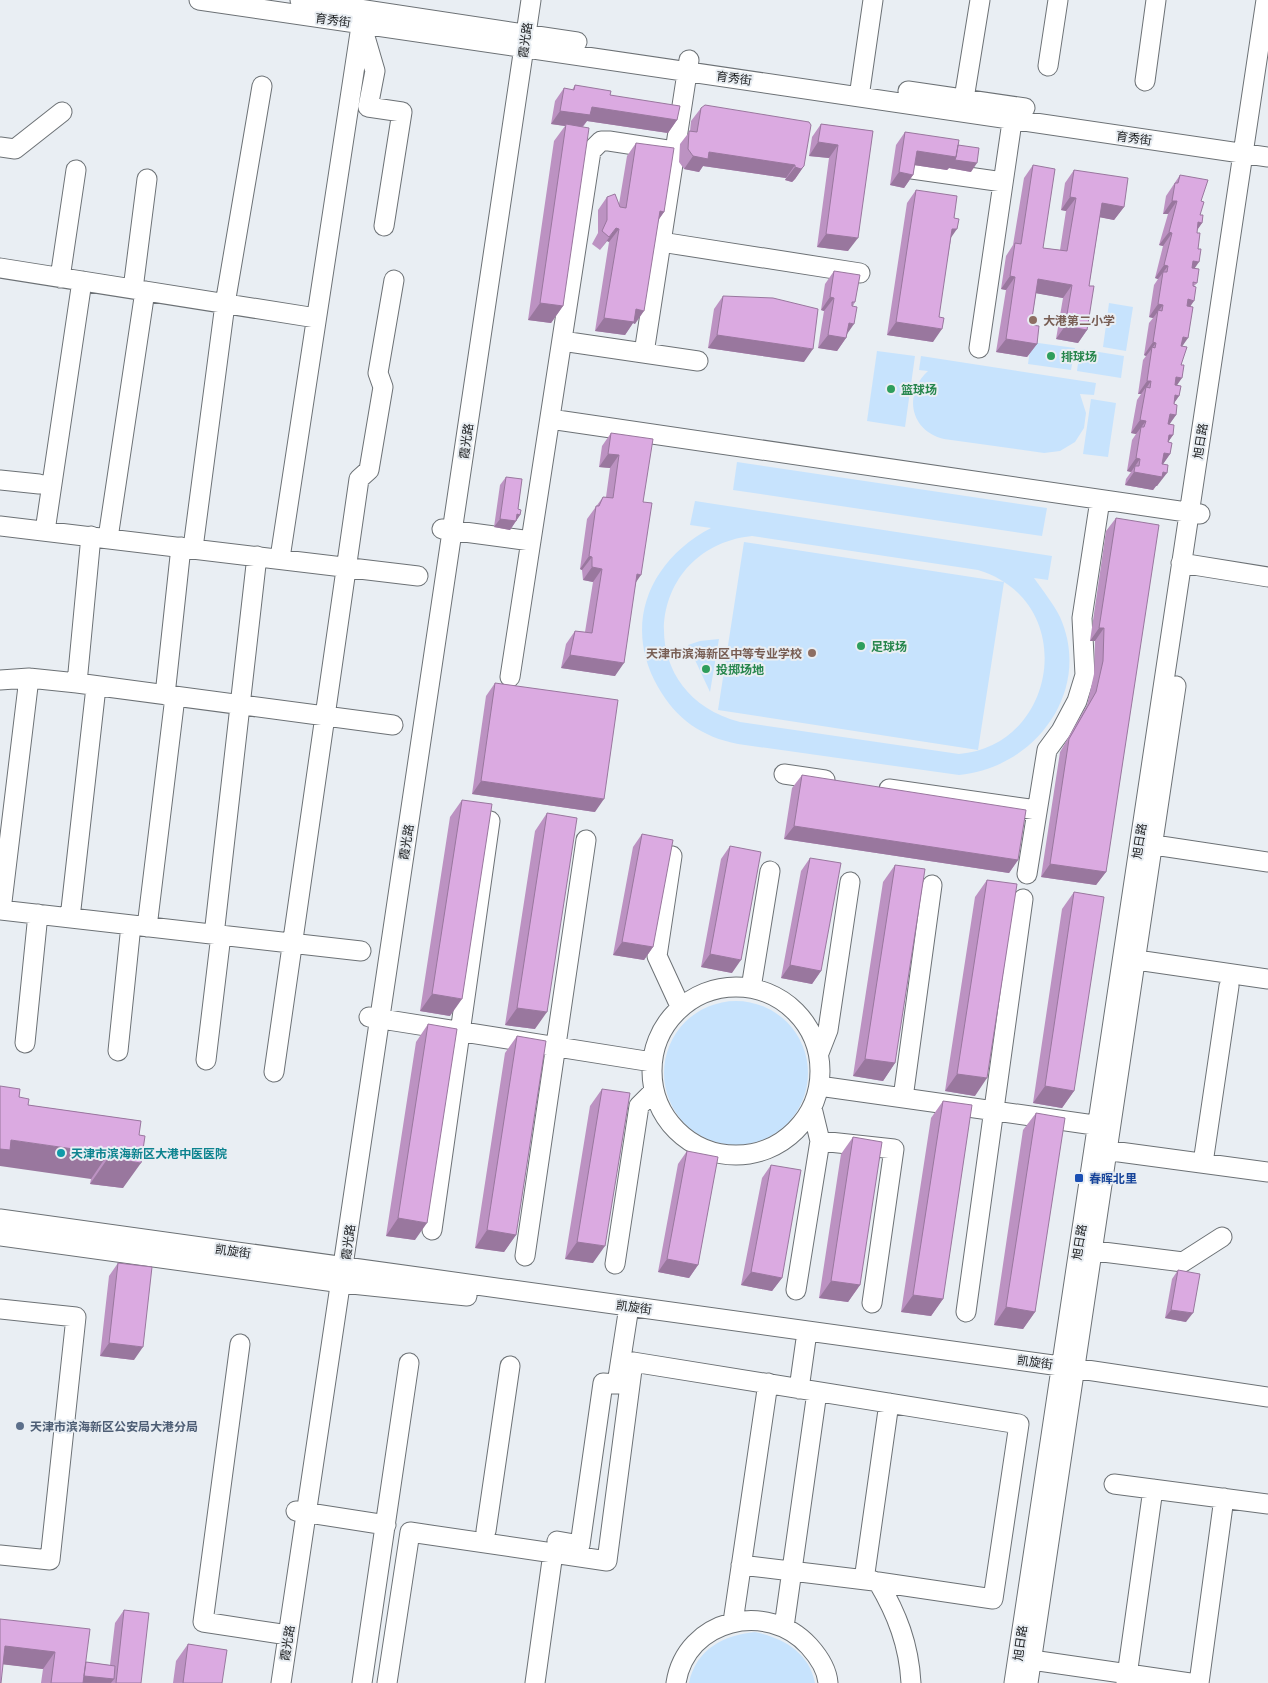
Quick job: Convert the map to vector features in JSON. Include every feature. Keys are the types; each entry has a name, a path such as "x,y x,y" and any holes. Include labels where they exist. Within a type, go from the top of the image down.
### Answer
{"street":[{"name":"育秀街","path":"199,0 363,16 1256,150"},
{"name":"育秀街","path":"300,0 363,16"},
{"name":"霞光路","path":"520,0 520,40"},
{"name":"霞光路","path":"280,1683 283,1634 374,1017 520,40 531,0"},
{"path":"860,90 873,0"},
{"path":"963,106 980,0"},
{"path":"1048,66 1058,0"},
{"path":"1145,81 1156,0"},
{"name":"旭日路","path":"1256,150 1266,0"},
{"path":"363,16 375,71 368,107 402,112 384,226"},
{"path":"280,558 363,16"},
{"path":"644,353 688,65"},
{"name":"旭日路","path":"1014,1683 1024,1659 1187,564 1268,72"},
{"path":"118,1051 139,926 170,696 187,548 262,86"},
{"path":"0,147 15,149 62,112"},
{"path":"979,348 1014,113"},
{"path":"510,677 591,151 601,141 609,141 674,151"},
{"path":"912,168 1004,182"},
{"path":"60,278 76,170"},
{"path":"77,683 139,290 147,179"},
{"path":"661,242 860,273"},
{"path":"0,268 316,318"},
{"path":"274,1072 359,480 369,470 383,387 378,373 394,280"},
{"path":"45,531 82,281"},
{"path":"562,341 698,361"},
{"path":"550,419 1195,514"},
{"path":"0,480 39,484"},
{"path":"1027,874 1047,750 1069,717 1082,689 1084,675 1082,618 1100,500"},
{"path":"0,530 45,531 100,537 418,576"},
{"path":"447,530 531,541"},
{"path":"206,1060 239,705 257,556"},
{"path":"1187,564 1268,577"},
{"path":"29,678 0,910 361,952"},
{"path":"0,680 29,678 77,683 393,725"},
{"path":"70,918 96,686"},
{"path":"784,774 842,782"},
{"path":"871,786 1037,810"},
{"path":"432,1230 490,821"},
{"path":"525,1256 586,840"},
{"path":"1146,844 1268,862"},
{"path":"672,856 657,956 680,1006"},
{"path":"751,988 770,871"},
{"path":"819,1053 808,1026 788,1004 763,990 734,986 705,991 680,1006 662,1029 652,1062 652,1083 660,1109 675,1131 697,1147 722,1155 750,1155 775,1146 796,1130 812,1108 819,1086 819,1053 828,1030 850,882"},
{"path":"903,1098 932,885"},
{"path":"966,1312 1023,899"},
{"path":"24,1043 38,914"},
{"path":"1129,959 1268,979"},
{"path":"1203,1163 1229,986"},
{"path":"374,1017 652,1062"},
{"path":"819,1086 1104,1126"},
{"path":"615,1264 640,1106 654,1091"},
{"path":"796,1290 820,1141 812,1108"},
{"path":"820,1141 894,1149 872,1303"},
{"path":"1101,1149 1268,1172"},
{"name":"凯旋街","path":"0,1220 337,1274 806,1339 1268,1397"},
{"name":"凯旋街","path":"0,1236 337,1274 1067,1373 1268,1408"},
{"path":"1085,1249 1183,1262 1222,1237"},
{"path":"0,1309 76,1317 50,1560 0,1555"},
{"path":"423,1521 580,1545 603,1383 617,1384 628,1314"},
{"path":"784,1627 792,1571 808,1390 806,1339"},
{"path":"240,1344 203,1622 283,1634"},
{"path":"386,1683 410,1532 607,1561 634,1362 1019,1424 993,1599 741,1564"},
{"path":"362,1683 408,1363"},
{"path":"486,1531 510,1366"},
{"path":"733,1622 768,1384"},
{"path":"889,1403 871,1581 893,1608 903,1633 911,1683"},
{"path":"1114,1484 1268,1504"},
{"path":"1127,1679 1153,1489"},
{"path":"1199,1683 1224,1498"},
{"path":"301,1512 386,1525"},
{"path":"535,1683 553,1553"},
{"path":"676,1683 678,1674 689,1651 707,1634 733,1622 754,1619 784,1627 800,1636 818,1655 828,1683"},
{"name":"霞光路","path":"271,1683 283,1634"},
{"path":"1024,1659 1127,1679 1190,1683"},
{"name":"旭日路","path":"1024,1659 1028,1683"}],"shaded area":[{"path":"1109,303 1133,307 1126,351 1103,347"},
{"name":"排球场","path":"1031,342 1075,348 1071,370 1028,364"},
{"name":"排球场","path":"1080,349 1124,356 1121,378 1077,371"},
{"name":"篮球场","path":"877,351 915,356 905,427 867,421"},
{"path":"921,356 1096,383 1094,395 1080,394 1086,413 1084,428 1075,442 1060,451 1044,453 944,439 933,435 917,420 914,411 915,390 920,380 928,371 919,370"},
{"path":"1091,399 1116,403 1108,457 1083,454"},
{"path":"737,462 1047,508 1042,536 733,490"},
{"path":"695,501 1052,556 1048,580 1034,578 1060,617 1068,645 1069,672 1063,698 1050,721 1033,741 1011,758 987,769 959,775 738,744 713,737 691,725 665,698 647,663 643,640 643,617 648,596 658,576 672,557 690,541 711,528 690,525","holes":["752,536 978,570 1011,586 1032,611 1043,640 1044,671 1035,700 1018,726 992,745 959,754 740,722 705,706 680,683 667,654 664,623 672,592 689,566 716,546"]},
{"name":"足球场","path":"744,542 1004,582 978,750 718,710"},
{"name":"投掷场地","path":"719,639 710,692 688,645 700,641"},
{"path":"736,1001 750,1002 764,1007 776,1013 787,1022 796,1033 802,1045 807,1059 807,1087 802,1101 796,1113 787,1124 776,1133 764,1139 750,1144 736,1145 722,1144 708,1139 696,1133 685,1124 676,1113 670,1101 665,1087 664,1073 665,1059 670,1045 676,1033 685,1022 696,1013 708,1007 722,1002"},
{"path":"755,1632 775,1638 793,1648 807,1663 815,1683 689,1683 698,1661 713,1646 733,1636"}],"building":[{"path":"575,85 611,91 610,95 680,106 677,120 592,107 590,115 560,111 564,88 574,90"},
{"path":"705,105 809,122 811,125 804,166 801,169 795,167 795,165 709,152 708,159 693,156 688,149 689,131 697,132 701,108"},
{"path":"566,124 589,128 563,306 540,303"},
{"path":"821,124 873,131 858,238 826,234 838,145 818,142"},
{"path":"905,132 959,140 956,157 917,151 913,175 899,172"},
{"path":"636,143 674,148 664,212 660,211 644,311 636,309 634,322 604,318 619,229 616,228 609,237 602,231 607,220 607,197 615,194 620,207 626,208"},
{"path":"958,145 979,148 977,163 955,160"},
{"path":"1033,165 1055,169 1043,248 1067,251 1076,198 1070,197 1074,170 1128,178 1124,207 1102,203 1089,286 1094,286 1087,330 1065,326 1072,285 1038,279 1031,325 1039,326 1037,344 1006,339 1015,277 1010,276 1015,243 1021,244"},
{"path":"1180,175 1208,180 1201,201 1204,202 1200,215 1203,215 1202,223 1198,222 1197,233 1200,233 1198,249 1201,249 1199,262 1193,261 1192,268 1199,269 1197,283 1193,282 1193,286 1196,287 1194,301 1188,299 1187,306 1193,307 1188,338 1183,337 1181,346 1187,347 1181,365 1184,365 1182,378 1176,377 1175,385 1181,386 1179,396 1175,395 1176,415 1170,414 1168,424 1174,425 1173,435 1169,435 1168,442 1172,443 1170,454 1164,453 1162,464 1168,465 1167,473 1163,472 1162,477 1134,472 1135,466 1139,466 1140,459 1136,458 1141,427 1144,427 1146,421 1140,420 1146,387 1150,388 1151,381 1147,381 1152,347 1155,348 1156,343 1153,342 1158,310 1162,311 1163,305 1158,304 1163,272 1167,272 1168,266 1164,265 1172,233 1169,232 1177,201 1172,201 1175,183 1178,183"},
{"path":"916,190 957,196 954,218 959,219 957,229 952,229 939,317 944,318 942,329 896,322"},
{"path":"834,271 860,275 855,302 852,302 852,306 857,307 854,324 849,323 846,338 828,335 834,298 830,297"},
{"path":"723,296 773,298 818,309 813,349 717,335"},
{"path":"611,433 653,439 643,502 652,503 641,575 637,574 624,663 570,655 575,631 592,633 602,569 592,567 592,557 589,556 596,506 599,506 603,497 613,498 619,455 608,454"},
{"path":"506,477 522,479 518,509 521,510 520,515 517,514 516,521 500,519"},
{"path":"1116,518 1159,525 1106,872 1050,864 1069,739 1096,692 1103,661 1104,628 1099,628"},
{"path":"495,683 618,700 604,799 481,781"},
{"path":"802,775 1026,810 1018,860 794,826"},
{"path":"462,800 492,804 462,999 432,994"},
{"path":"547,813 577,818 547,1012 517,1008"},
{"path":"642,834 673,840 653,947 622,942"},
{"path":"730,846 761,852 741,960 710,954"},
{"path":"810,858 841,863 821,971 790,965"},
{"path":"895,865 925,869 895,1063 865,1059"},
{"path":"987,880 1017,884 987,1078 957,1074"},
{"path":"1074,892 1104,897 1074,1091 1045,1086"},
{"path":"428,1024 457,1029 427,1223 398,1218"},
{"path":"517,1036 546,1041 516,1235 487,1230"},
{"path":"0,1086 20,1089 19,1097 29,1099 28,1105 141,1121 139,1135 145,1136 141,1163 108,1158 108,1154 11,1140 10,1150 0,1149"},
{"path":"602,1089 630,1093 605,1246 577,1242"},
{"path":"943,1101 972,1105 943,1299 913,1295"},
{"path":"1036,1113 1065,1118 1035,1312 1006,1307"},
{"path":"853,1137 882,1142 860,1285 831,1281"},
{"path":"687,1151 718,1157 698,1265 667,1259"},
{"path":"771,1165 801,1170 782,1278 751,1272"},
{"path":"118,1263 152,1267 143,1347 109,1343"},
{"path":"1178,1270 1200,1274 1193,1313 1171,1310"},
{"path":"124,1610 149,1613 141,1683 116,1683"},
{"path":"0,1619 90,1629 83,1683 51,1683 55,1652 5,1646 0,1683"},
{"path":"188,1644 227,1650 222,1683 183,1683"},
{"path":"86,1662 115,1666 114,1679 84,1676"}],"place":[{"name":"大港第二小学","path":"1033,320"},
{"name":"排球场","path":"1051,356"},
{"name":"篮球场","path":"891,389"},
{"name":"足球场","path":"861,646"},
{"name":"天津市滨海新区中等专业学校","path":"812,653"},
{"name":"投掷场地","path":"706,669"},
{"name":"天津市滨海新区大港中医医院","path":"61,1153"},
{"name":"春晖北里","path":"1079,1178"},
{"name":"天津市滨海新区公安局大港分局","path":"20,1426"}]}
